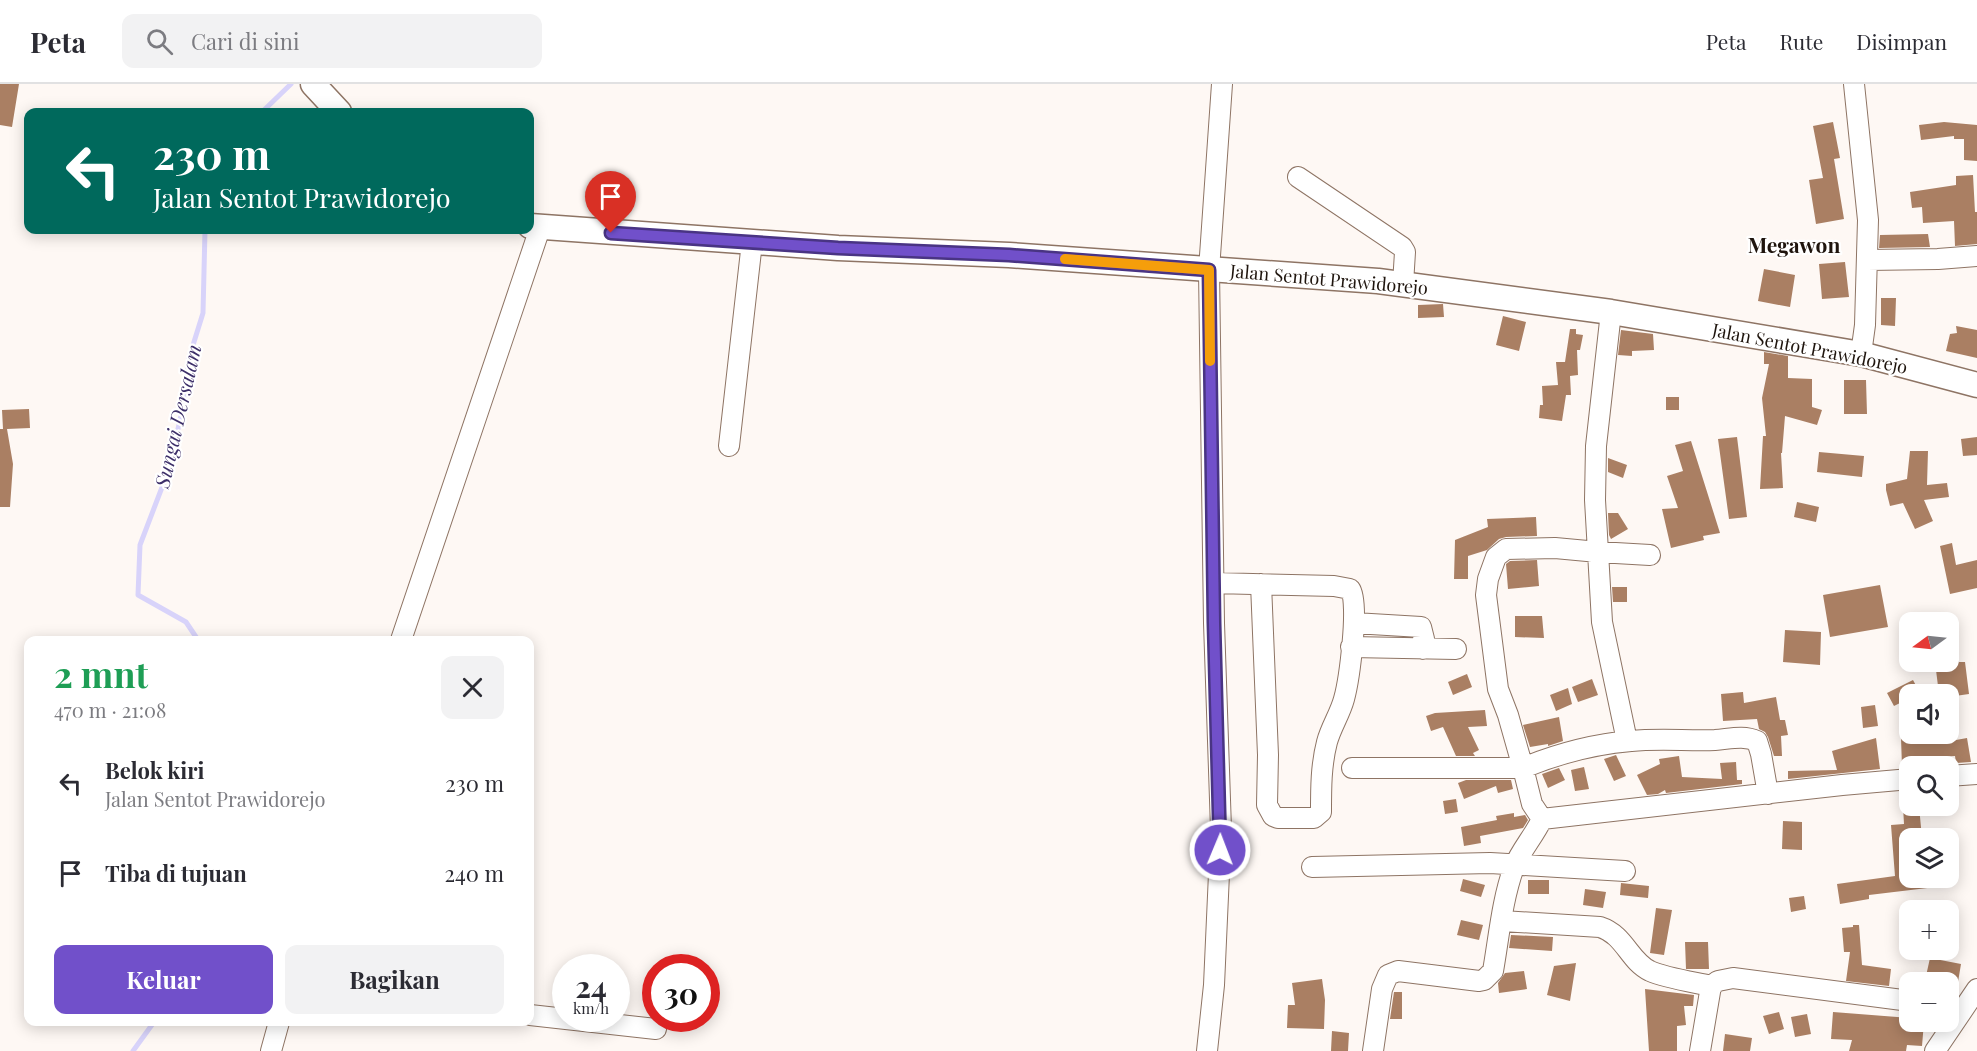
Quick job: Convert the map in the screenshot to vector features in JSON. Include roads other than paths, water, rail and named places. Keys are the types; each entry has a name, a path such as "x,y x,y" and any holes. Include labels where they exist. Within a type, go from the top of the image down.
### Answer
{"main road":[{"name":"Jalan Sentot Prawidorejo","path":"535,227 838,248 1009,255 1403,284 1611,312 1861,354 1977,385"}],"street":[{"path":"1207,1051 1214,985 1221,829 1209,270 1222,84"},
{"path":"1854,84 1868,220 1865,325 1861,354"},
{"path":"1298,177 1402,248 1405,252 1403,284"},
{"path":"402,636 533,234"},
{"path":"729,446 752,242"},
{"path":"1867,260 1977,256"},
{"path":"1611,312 1596,446 1595,500 1602,622 1627,741"},
{"path":"1542,819 1532,804 1508,715 1498,689 1486,595 1488,579 1496,557 1506,549 1555,548 1650,555"},
{"path":"1214,584 1261,584 1334,586 1350,589 1354,600 1354,623 1344,698 1327,741 1320,776 1321,812 1314,818 1278,818 1273,816 1267,805 1261,584"},
{"path":"1354,623 1421,627 1424,639 1423,649"},
{"path":"1351,647 1456,649"},
{"path":"1352,768 1523,768 1539,761 1583,749 1627,741 1749,738 1757,741 1768,794"},
{"path":"1959,775 1977,774"},
{"path":"1542,819 1899,780"},
{"path":"1373,1051 1382,989 1388,975 1398,970 1479,981 1484,980 1493,972 1514,865 1535,834 1542,819"},
{"path":"1312,867 1490,863 1625,871"},
{"path":"1502,921 1600,927 1620,938 1632,955 1649,970 1711,986"},
{"path":"1700,1051 1711,986 1718,981 1733,978 1899,1000"},
{"path":"1959,1005 1977,988"},
{"path":"534,1015 642,1027"},
{"path":"270,1051 278,1026"},
{"path":"1935,1051 1944,1032"}],"waterway":[{"name":"Sungai Dersalam","path":"266,108 291,84"},
{"name":"Sungai Dersalam","path":"195,636 186,622 138,595 140,545 169,469 182,411 189,358 203,313 205,234"},
{"name":"Sungai Dersalam","path":"133,1051 151,1026"}],"district":[{"name":"Megawon","path":"1794,244"}]}
